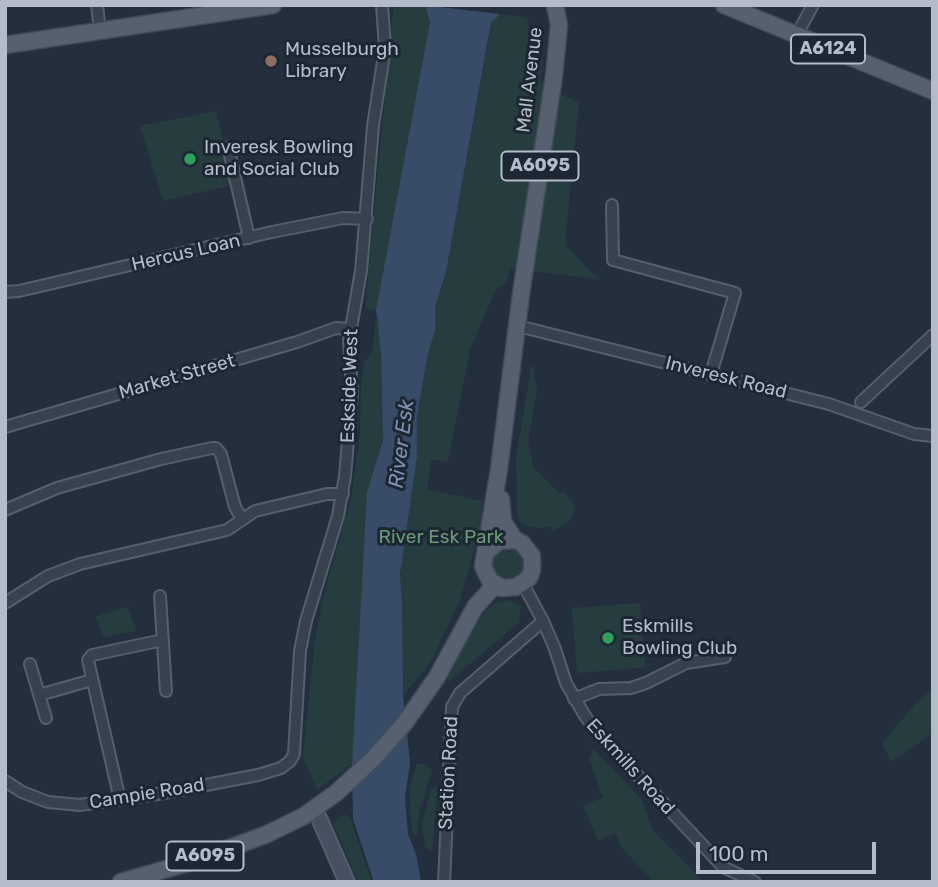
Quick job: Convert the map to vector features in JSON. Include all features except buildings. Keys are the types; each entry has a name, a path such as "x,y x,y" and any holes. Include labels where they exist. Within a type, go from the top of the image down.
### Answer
{"main road":[{"path":"5,45 273,5"},
{"name":"Mall Avenue","path":"518,326 554,76 559,25 555,5"},
{"name":"A6124","path":"724,5 933,91"},
{"name":"A6095","path":"121,882 191,862 265,835 315,809 346,784 389,741 419,703 437,677 464,623 495,585 485,574 483,566 518,326"},
{"name":"A6095","path":"499,469 503,522 515,540 522,543 532,556 532,570 523,584"},
{"path":"487,551 499,541 515,540"},
{"path":"495,585 509,589 523,584"},
{"path":"315,809 347,882"}],"street":[{"path":"97,5 100,31"},
{"name":"Eskside West","path":"290,761 295,748 296,706 304,631 343,494 352,392 350,329 361,271 373,126 385,48 382,5"},
{"path":"796,36 813,5"},
{"path":"228,147 249,238"},
{"path":"612,205 613,260 735,293 711,374"},
{"name":"Hercus Loan","path":"5,292 343,218 367,219"},
{"name":"Inveresk Road","path":"518,326 829,404 920,435 933,436"},
{"name":"Market Street","path":"5,427 297,342 336,328 350,329"},
{"path":"861,402 933,335"},
{"path":"5,510 57,488 161,459 216,448 221,454 235,507 242,519"},
{"path":"6,600 48,576 80,564 227,530 255,511 327,494 343,494"},
{"path":"523,584 543,621"},
{"path":"160,596 166,691"},
{"name":"Eskmills Road","path":"543,621 575,699 597,732 723,867 755,882"},
{"name":"Station Road","path":"444,882 452,707 460,693 543,621"},
{"path":"121,800 88,660 92,655 163,640"},
{"path":"575,699 599,689 631,688 686,663 725,657"},
{"path":"30,664 46,718"},
{"path":"39,695 92,680"},
{"name":"Campie Road","path":"5,780 22,792 48,803 80,805 258,775 281,768 290,761"}],"green space":[{"path":"396,5 425,6 430,22 376,310 365,309 393,10"},
{"name":"River Esk Park","path":"500,14 527,17 530,34 528,44 543,61 540,79 545,87 579,102 565,245 598,279 510,269 506,283 496,289 470,349 448,462 431,460 427,489 483,501 481,524 460,600 431,662 403,696 400,574 417,457 417,416 435,330 435,307 446,272 492,22"},
{"name":"Inveresk Bowling and Social Club","path":"216,111 233,185 163,201 140,126"},
{"path":"375,320 381,353 383,440 367,492 352,764 317,790 303,757 315,639 324,594 351,500 360,434 361,383 364,362 373,351"},
{"path":"535,366 537,390 528,442 534,468 560,494 563,492 570,498 575,507 571,519 553,532 550,526 525,526 517,512 516,458 531,367"},
{"path":"508,547 520,552 525,564 520,576 508,581 496,576 491,564 496,552"},
{"path":"510,600 524,607 520,610 519,622 450,681 445,678 485,611 495,603"},
{"name":"Eskmills Bowling Club","path":"640,603 645,668 577,673 572,608"},
{"path":"128,607 136,631 103,638 96,616"},
{"path":"933,687 933,733 891,762 882,743"},
{"path":"593,748 642,800 653,831 704,882 654,882 621,847 615,833 598,840 583,806 603,797 589,759"},
{"path":"417,763 425,764 432,770 419,812 417,838 412,832 409,791"},
{"path":"438,785 432,851 425,847 422,824 431,790"},
{"path":"344,814 350,817 372,882 358,882 333,823"}],"water":[{"name":"River Esk","path":"425,5 500,14 491,23 446,272 435,307 435,330 417,416 417,457 400,574 403,696 410,763 405,797 408,834 416,854 421,882 374,882 353,819 352,764 367,492 383,440 381,353 376,310 430,22"}],"pier":[{"path":"421,5 505,5 503,14"}],"place":[{"name":"Musselburgh Library","path":"271,61"},
{"name":"Inveresk Bowling and Social Club","path":"190,159"},
{"name":"Eskmills Bowling Club","path":"608,638"}]}
